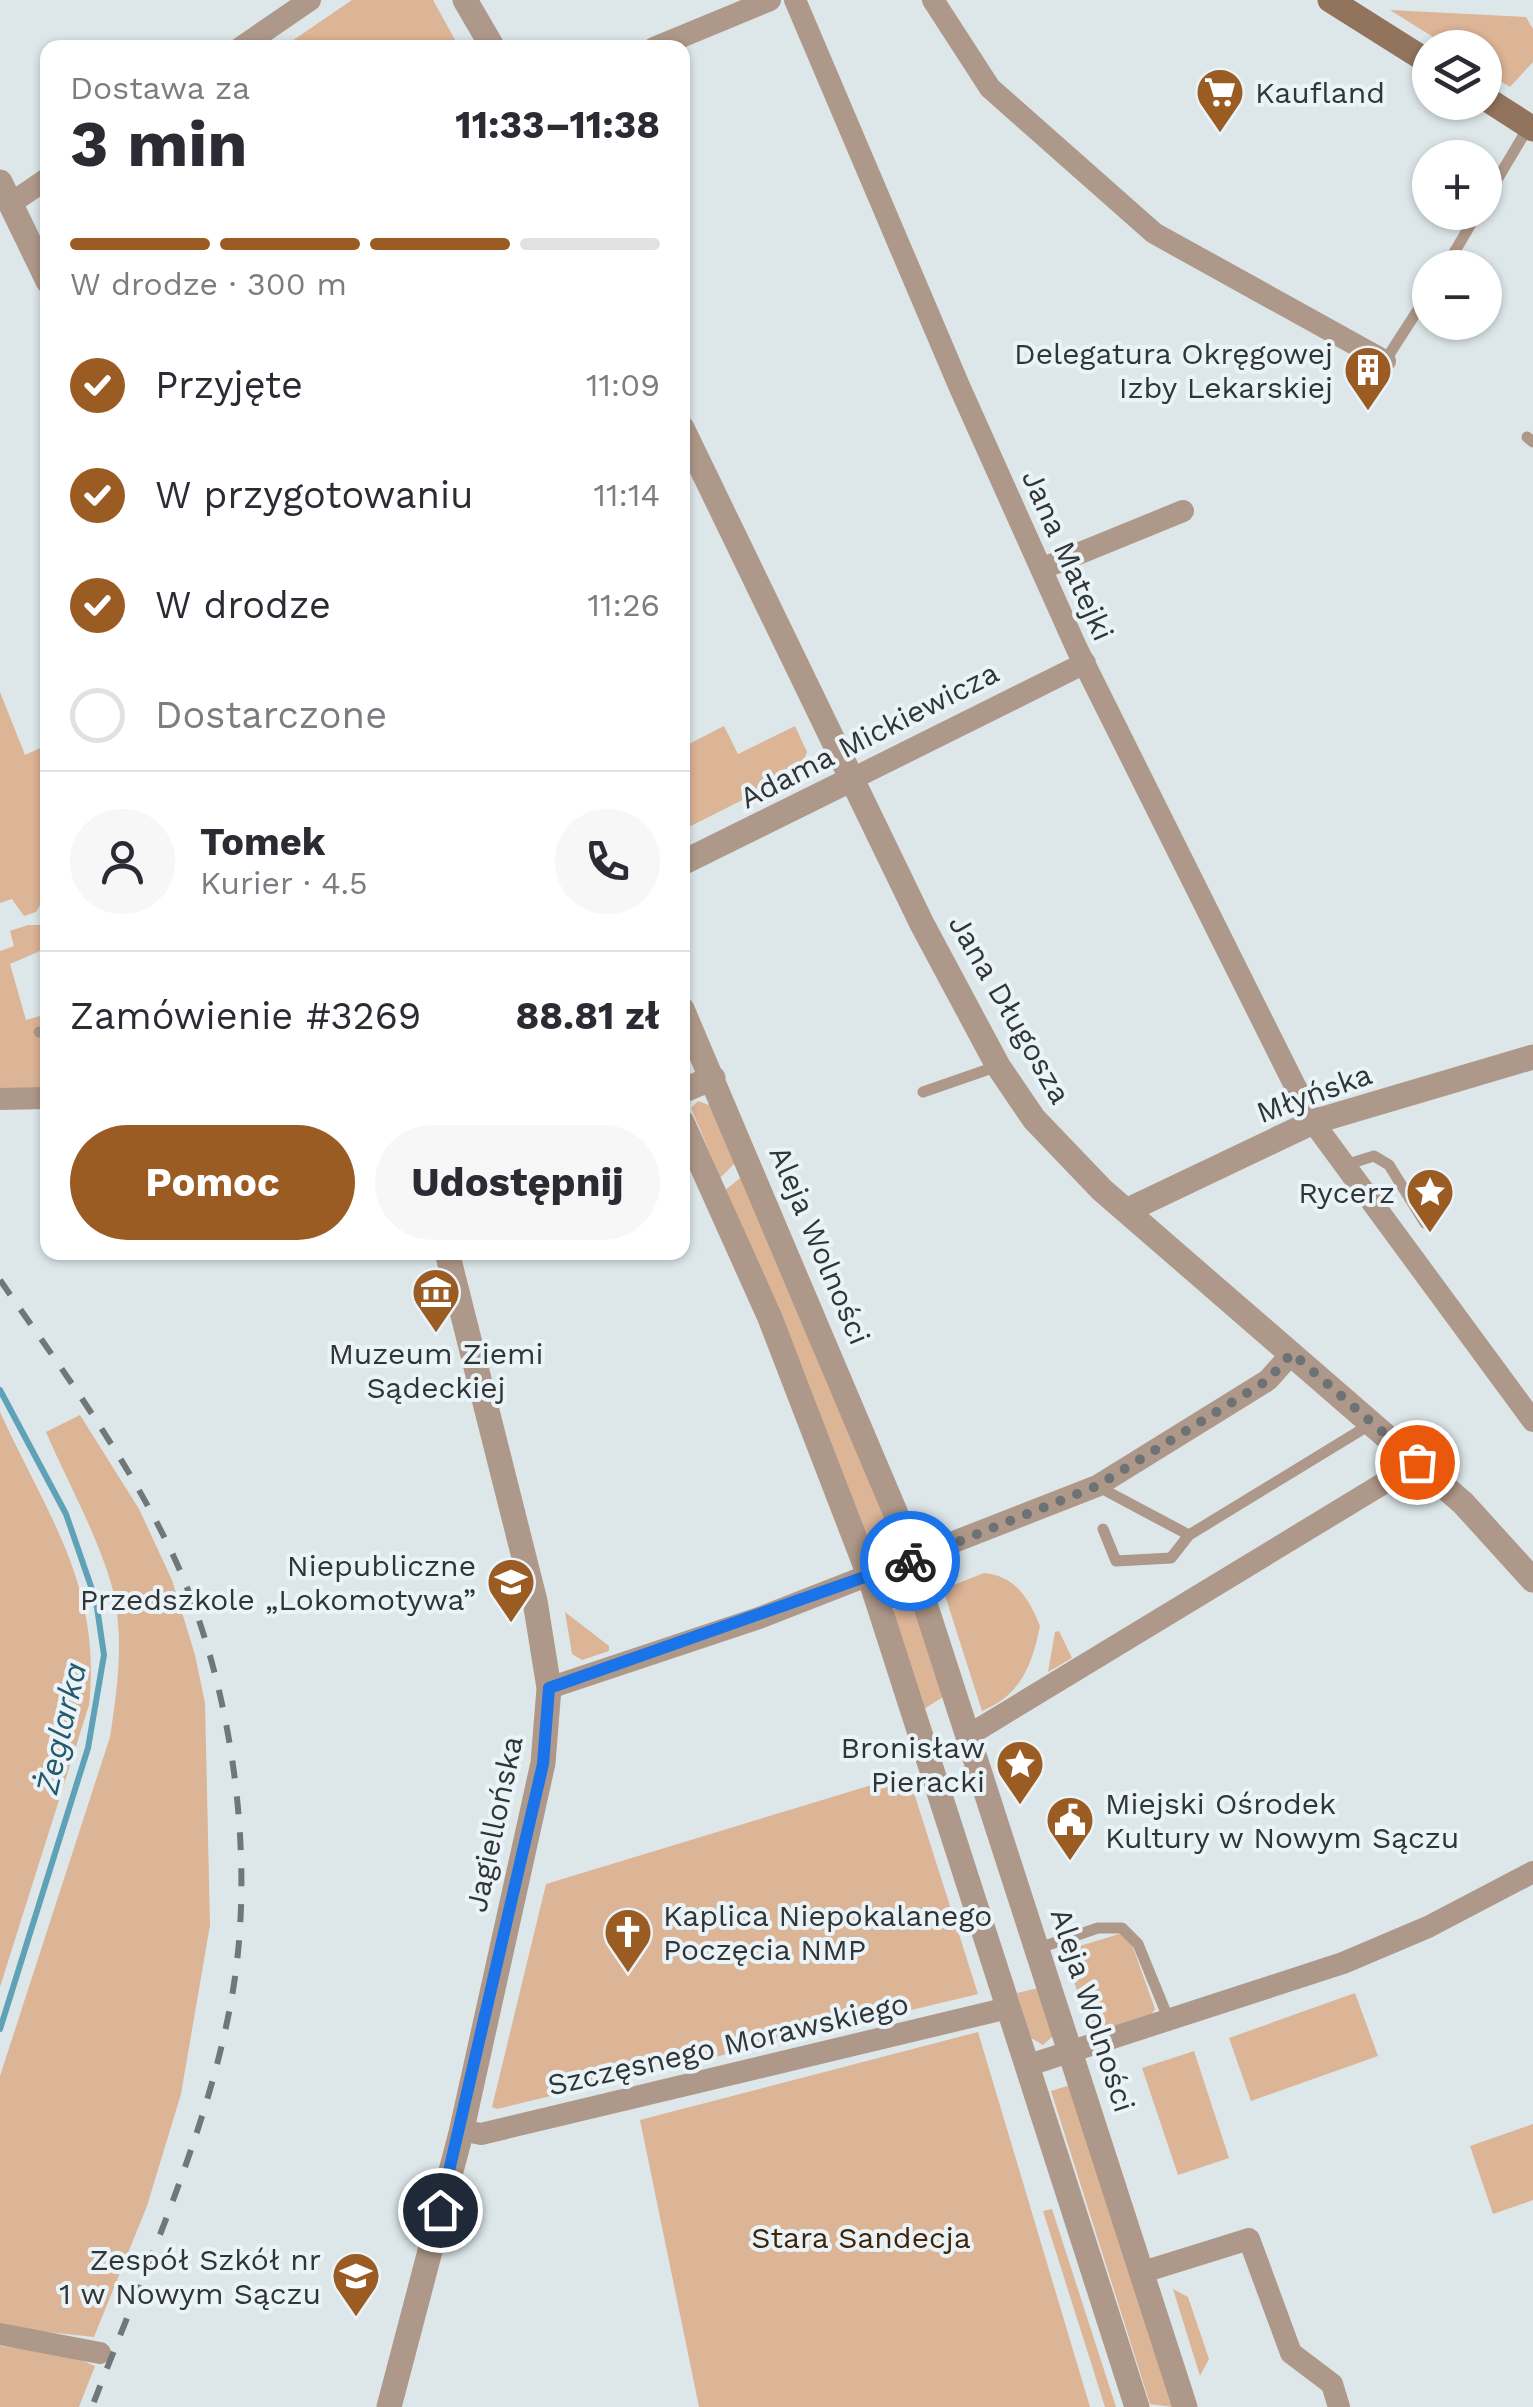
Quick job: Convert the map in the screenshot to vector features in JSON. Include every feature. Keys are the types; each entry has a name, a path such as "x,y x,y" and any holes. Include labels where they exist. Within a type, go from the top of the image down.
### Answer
{"main road":[{"path":"1330,0 1412,52"},
{"path":"1502,108 1532,125"}],"street":[{"path":"252,40 310,0"},
{"path":"465,0 488,40"},
{"path":"673,40 770,0"},
{"name":"Jana Matejki","path":"795,0 1085,663 1313,1122 1533,1421"},
{"path":"932,0 990,88 1154,233 1384,360"},
{"path":"40,181 5,193 40,265"},
{"name":"Jana Długosza","path":"690,445 922,924 998,1066 1059,1149 1126,1212 1417,1462 1531,1572"},
{"path":"1042,569 1183,511"},
{"name":"Adama Mickiewicza","path":"690,859 1085,663"},
{"name":"Aleja Wolności","path":"690,1027 807,1295 912,1560 1184,2407"},
{"name":"Młyńska","path":"1126,1212 1313,1122 1533,1057"},
{"path":"690,1088 712,1078"},
{"path":"0,1098 40,1098"},
{"path":"690,1140 770,1318 869,1575 1137,2407"},
{"name":"Jagiellońska","path":"389,2407 461,2130 543,1764 549,1688 531,1585 448,1260"},
{"path":"549,1688 759,1618 1097,1486 1268,1380 1292,1353"},
{"path":"969,1735 1417,1462"},
{"path":"1026,2066 1343,1962 1428,1927 1533,1872"},
{"name":"Szczęsnego Morawskiego","path":"461,2130 481,2134 1008,2008"},
{"path":"1142,2272 1249,2239 1291,2352 1332,2384 1338,2407"},
{"path":"0,2334 100,2352"}],"lane":[{"path":"1502,173 1532,125"},
{"path":"1384,360 1412,318"},
{"path":"923,1092 998,1066"},
{"path":"1345,1165 1374,1156 1388,1165 1425,1223"},
{"path":"1103,1529 1116,1561 1171,1558 1189,1535 1372,1424"},
{"path":"1097,1486 1189,1535"},
{"path":"1038,1948 1098,1928 1122,1928 1138,1944 1169,2020"}],"green space":[{"path":"352,0 433,0 455,40 293,40"},
{"path":"1390,10 1526,17 1533,29 1533,62 1510,87 1502,82 1502,30 1422,30"},
{"path":"0,692 25,755 40,748 40,905 36,912 24,916 12,899 0,903"},
{"path":"724,726 738,754 795,726 807,752 803,762 784,770 776,783 690,826 690,743"},
{"path":"40,925 40,951 10,964 26,1020 40,1016 40,1090 0,1091 0,951 14,946 10,931"},
{"path":"698,1101 712,1106 736,1162 720,1178 691,1108"},
{"path":"743,1176 889,1527 867,1536 803,1369 725,1190"},
{"path":"0,1412 67,1552 79,1587 91,1662 89,1705 0,1987"},
{"path":"80,1415 139,1509 172,1580 195,1655 205,1703 210,1925 181,2094 147,2206 94,2337 0,2327 0,2076 110,1737 118,1679 118,1621 111,1583 46,1432"},
{"path":"984,1573 1005,1579 1020,1590 1040,1626 1023,1677 1006,1696 982,1711 943,1589"},
{"path":"913,1603 943,1697 924,1709 893,1610"},
{"path":"565,1612 609,1646 609,1651 582,1660 572,1654"},
{"path":"1059,1631 1072,1658 1048,1672 1055,1632"},
{"path":"908,1774 978,1994 497,2109 492,2107 546,1884"},
{"path":"1122,1933 1130,1939 1155,2009 1150,2017 1092,2036 1064,1951"},
{"path":"1038,1988 1053,2036 1043,2045 1031,2038 1017,1993"},
{"path":"1355,1993 1378,2056 1251,2101 1229,2038"},
{"name":"Stara Sandecja","path":"978,2032 1090,2407 699,2407 640,2120"},
{"path":"1194,2051 1229,2158 1178,2175 1142,2068"},
{"path":"1070,2085 1172,2407 1150,2404 1051,2091"},
{"path":"1533,2124 1533,2200 1493,2214 1470,2146"},
{"path":"1052,2209 1116,2407 1105,2407 1043,2211"},
{"path":"1173,2289 1188,2297 1209,2359 1200,2376"},
{"path":"0,2346 69,2355 95,2366 79,2407 0,2407"}],"waterway":[{"name":"Żeglarka","path":"0,1390 66,1514 96,1601 104,1655 88,1748 0,2029"}],"railway":[{"path":"0,1280 114,1449 173,1555 193,1603 223,1707 239,1817 240,1926 225,2030 175,2195 92,2407"}],"way so far":[{"path":"910,1561 1097,1486 1268,1380 1292,1353 1417,1462"}],"place":[{"name":"Kaufland","path":"1220,134"},
{"name":"Delegatura Okręgowej Izby Lekarskiej","path":"1368,412"},
{"name":"Rycerz","path":"1430,1234"},
{"name":"Muzeum Ziemi Sądeckiej","path":"436,1334"},
{"name":"Niepubliczne Przedszkole „Lokomotywa”","path":"511,1624"},
{"name":"Bronisław Pieracki","path":"1020,1806"},
{"name":"Miejski Ośrodek Kultury w Nowym Sączu","path":"1070,1862"},
{"name":"Kaplica Niepokalanego Poczęcia NMP","path":"628,1974"},
{"name":"Zespół Szkół nr 1 w Nowym Sączu","path":"356,2318"}],"route":[{"path":"440,2210 543,1764 549,1688 759,1618 910,1561"}]}
